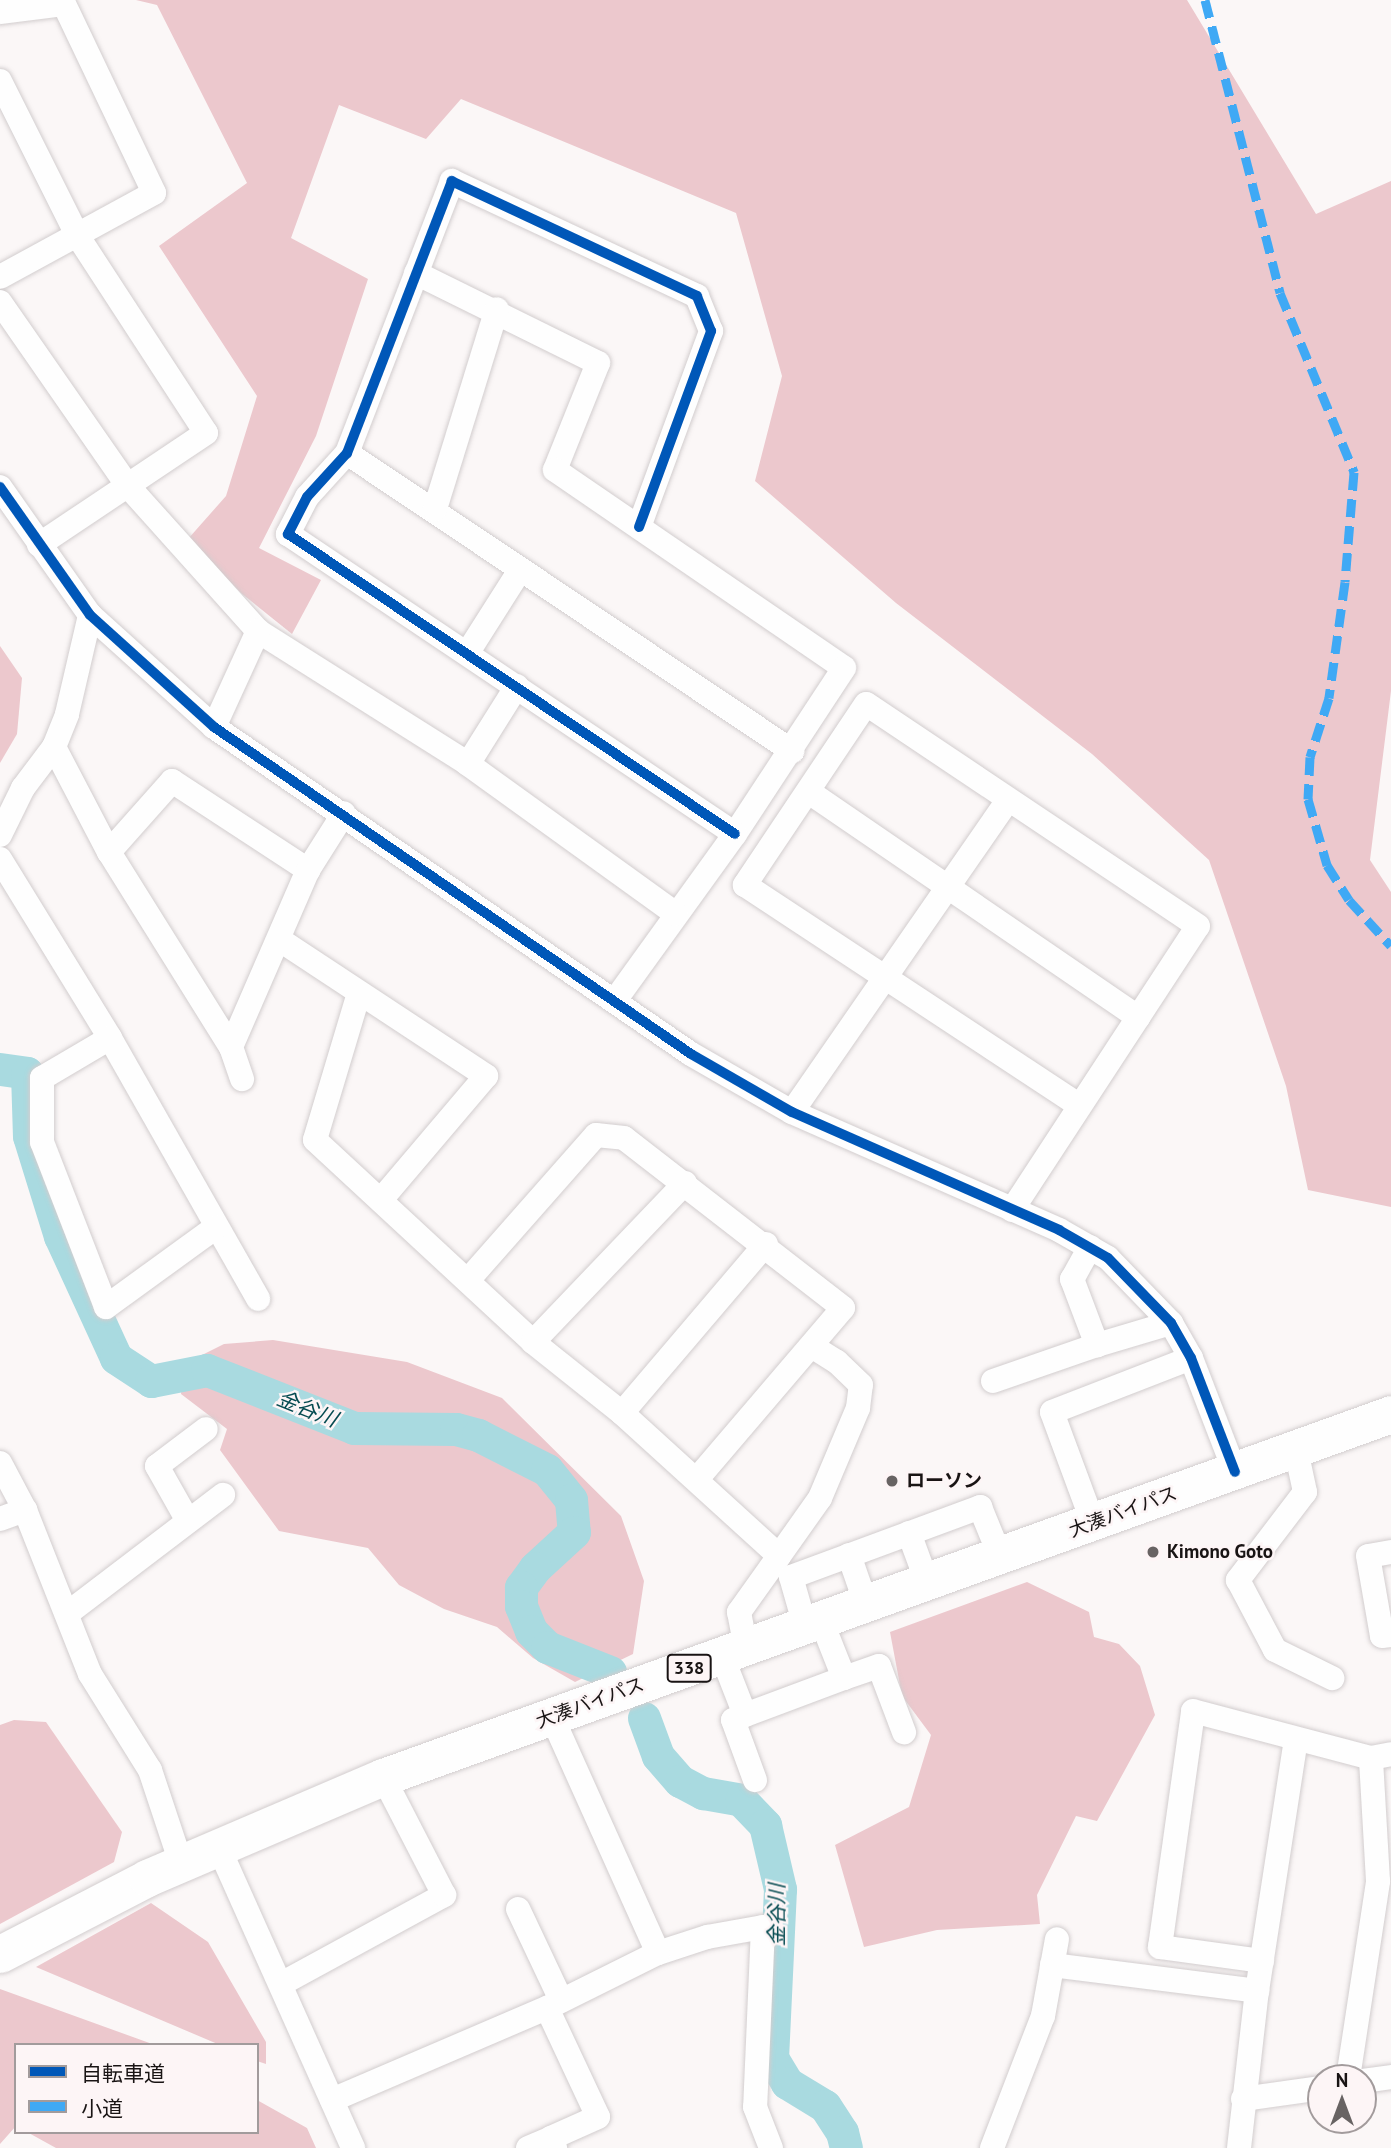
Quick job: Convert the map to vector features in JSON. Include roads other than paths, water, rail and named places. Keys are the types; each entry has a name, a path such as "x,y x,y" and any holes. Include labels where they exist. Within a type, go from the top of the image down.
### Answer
{"highway":[{"name":"大湊バイパス","path":"0,1954 181,1863 383,1777 1391,1414"}],"street":[{"path":"0,12 64,4 154,193 0,277"},
{"path":"0,81 77,235 206,433 39,545"},
{"path":"639,527 710,331 697,296 452,181 347,453 307,497 288,534 468,652 735,834"},
{"path":"416,272 497,309 598,363 555,470 844,668 735,834 616,999"},
{"path":"0,302 127,485 258,631 468,764 676,914"},
{"path":"435,509 497,309"},
{"path":"347,453 435,509 520,570 792,751"},
{"path":"0,487 90,615 214,727 616,999 691,1054 792,1112 1090,1247 1140,1287 1171,1323 1191,1358 1235,1472"},
{"path":"468,652 520,570"},
{"path":"0,835 23,788 54,747 67,714 90,615"},
{"path":"214,727 258,631"},
{"path":"468,764 517,686"},
{"path":"1012,1210 1198,926 1007,801 866,704 745,885 1079,1105"},
{"path":"54,747 109,852 230,1046 242,1079"},
{"path":"109,852 172,780 308,870"},
{"path":"809,792 947,889 1138,1017"},
{"path":"792,1112 1007,801"},
{"path":"230,1046 281,940 308,870 344,813"},
{"path":"0,859 110,1038 258,1299"},
{"path":"281,940 486,1076 382,1200"},
{"path":"359,993 315,1140 469,1279 534,1342 622,1413 779,1556"},
{"path":"110,1038 42,1078 42,1142 106,1307 216,1227"},
{"path":"469,1279 596,1135 624,1138 766,1244 843,1308 813,1348 697,1479"},
{"path":"534,1342 685,1184"},
{"path":"622,1413 766,1244"},
{"path":"1090,1247 1072,1279 1097,1345"},
{"path":"993,1381 1171,1323"},
{"path":"745,1716 734,1651 739,1612 820,1498 858,1408 861,1385 837,1362 813,1348"},
{"path":"1093,1523 1052,1412 1191,1358"},
{"path":"188,1521 157,1466 206,1429"},
{"path":"1296,1450 1305,1492 1238,1580 1275,1650 1332,1678"},
{"path":"0,1463 25,1510 68,1612 90,1674 150,1770 181,1863"},
{"path":"68,1612 223,1495"},
{"path":"844,1678 791,1577 980,1507 1000,1556"},
{"path":"0,1519 25,1510"},
{"path":"909,1533 927,1582"},
{"path":"1391,1552 1368,1556 1382,1636 1391,1635"},
{"path":"849,1555 866,1604"},
{"path":"755,1780 733,1720 878,1666 904,1731"},
{"path":"1262,1961 1160,1947 1192,1711 1296,1740 1381,1756 1378,1881 1350,2064"},
{"path":"552,1717 658,1953"},
{"path":"1239,2148 1257,1991 1296,1740"},
{"path":"281,1984 444,1895 383,1777"},
{"path":"219,1848 353,2148"},
{"path":"518,1909 598,2117 545,2145"},
{"path":"332,2100 554,2004 658,1953 707,1937 763,1927 755,2106 771,2148"},
{"path":"992,2148 1044,2016 1057,1939"},
{"path":"1052,1965 1257,1991"},
{"path":"1243,2099 1307,2090"}],"waterway":[{"name":"金谷川","path":"0,1069 27,1073 29,1136 60,1236 116,1358 151,1381 207,1370 354,1428 456,1429 478,1435 547,1470 571,1500 574,1532 535,1568 521,1587 521,1606 531,1631 547,1647 610,1672"},
{"name":"金谷川","path":"644,1718 658,1756 680,1781 703,1793 741,1800 765,1825 780,1889 772,2058 787,2083 825,2106 842,2132 846,2148"}],"place":[{"name":"ローソン","path":"892,1481"},
{"name":"Kimono Goto","path":"1153,1552"}]}
